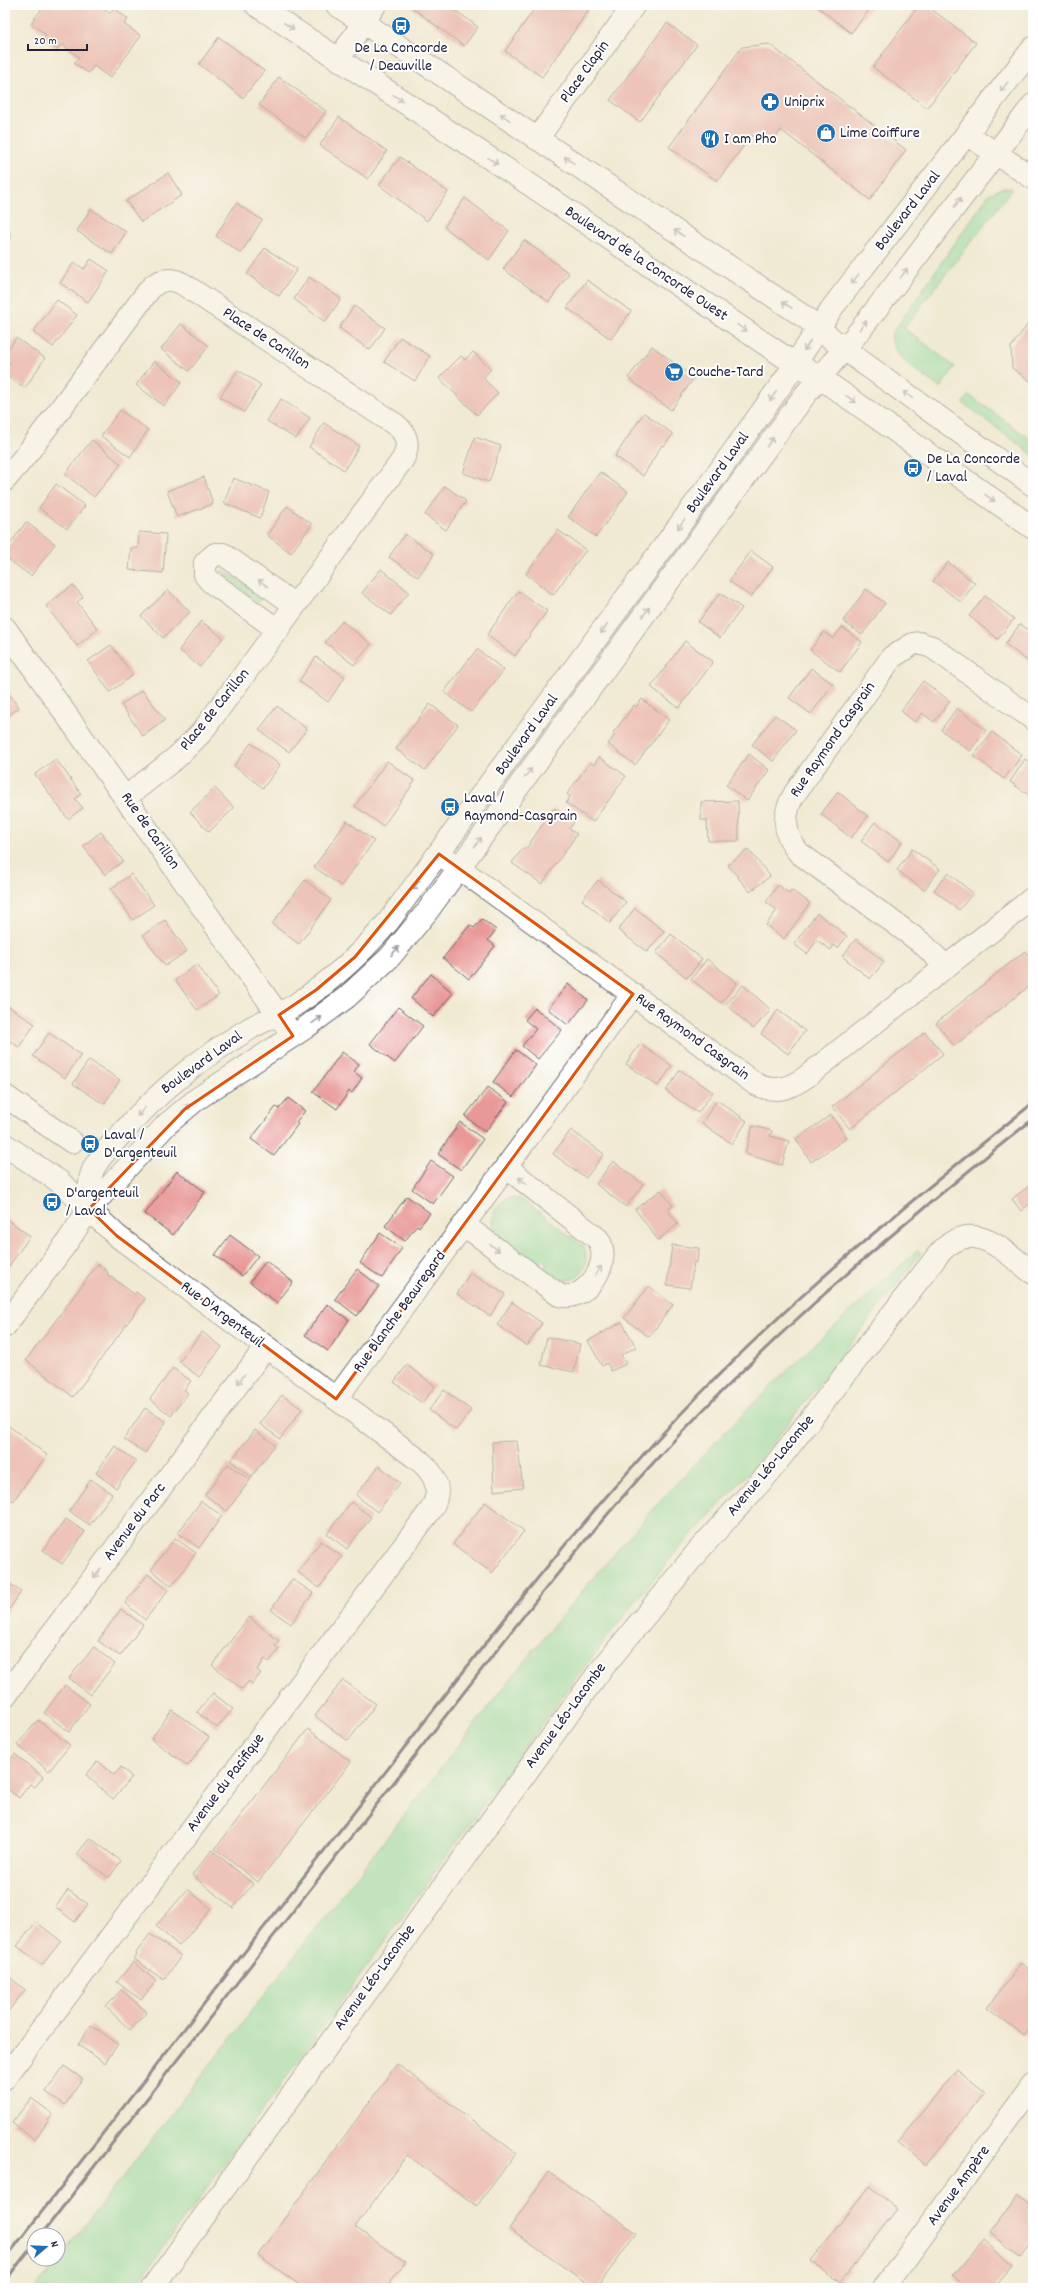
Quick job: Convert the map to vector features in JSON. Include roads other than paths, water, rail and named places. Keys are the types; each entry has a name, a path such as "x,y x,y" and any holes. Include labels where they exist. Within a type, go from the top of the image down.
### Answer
{"street":[{"name":"Boulevard de la Concorde Ouest","path":"256,5 795,364 819,377 1033,528"},
{"path":"337,5 369,14 537,139 819,327 844,349 1033,485"},
{"name":"Place Clapin","path":"537,139 634,5"},
{"path":"339,59 369,14"},
{"name":"Boulevard Laval","path":"89,1209 93,1170 146,1106 168,1085 200,1060 252,1027 279,1015 316,990 366,946 397,910 720,470 795,364 819,327 968,135 1033,48"},
{"name":"Boulevard Laval","path":"89,1209 175,1117 212,1089 335,1007 379,968 418,923 460,868 819,377 844,349 1033,104"},
{"path":"968,135 1033,178"},
{"name":"Place de Carillon","path":"5,480 26,456 152,286 167,279 178,281 396,425 406,436 408,446 403,459 278,630 189,747 126,797"},
{"path":"278,630 211,582 205,575 205,562 215,554 224,554 295,605"},
{"name":"Rue de Carillon","path":"5,628 126,797 293,1036"},
{"name":"Rue Raymond Casgrain","path":"946,967 923,944 799,853 788,835 785,821 787,807 795,793 879,673 896,653 913,644 919,643 932,647 1033,719"},
{"name":"Rue Raymond Casgrain","path":"439,854 754,1083 766,1089 778,1090 790,1087 806,1077 1033,898"},
{"name":"Rue Blanche Beauregard","path":"336,1399 633,994"},
{"path":"5,1096 72,1142"},
{"name":"Rue D'Argenteuil","path":"5,1145 60,1182 116,1236 265,1348 420,1461 430,1470 436,1484"},
{"path":"464,1225 555,1293 563,1297 580,1293 601,1267 604,1253 598,1239 506,1167"},
{"path":"5,1326 68,1241 89,1209"},
{"name":"Avenue Léo-Lacombe","path":"152,2288 596,1676 688,1563 767,1475 938,1255 946,1246 956,1240 969,1236 978,1236 995,1245 1033,1273"},
{"name":"Avenue du Parc","path":"5,1696 265,1348"},
{"name":"Avenue du Pacifique","path":"5,2078 430,1511 436,1499 436,1484"},
{"name":"Avenue Ampère","path":"884,2288 1033,2085"}],"railway":[{"path":"5,2259 519,1601 557,1554 636,1463 719,1375 805,1293 940,1178 1033,1103"},
{"path":"47,2227 556,1575 621,1499 698,1415 789,1326 836,1283 933,1200 1033,1119"},
{"path":"5,2281 26,2254"}],"place":[{"name":"De La Concorde / Deauville","path":"401,26"},
{"name":"Uniprix","path":"770,102"},
{"name":"Lime Coiffure","path":"826,133"},
{"name":"I am Pho","path":"710,139"},
{"name":"Couche-Tard","path":"674,372"},
{"name":"De La Concorde / Laval","path":"913,468"},
{"name":"Laval / Raymond-Casgrain","path":"450,807"},
{"name":"Laval / D'argenteuil","path":"90,1144"},
{"name":"D'argenteuil / Laval","path":"52,1202"}]}
